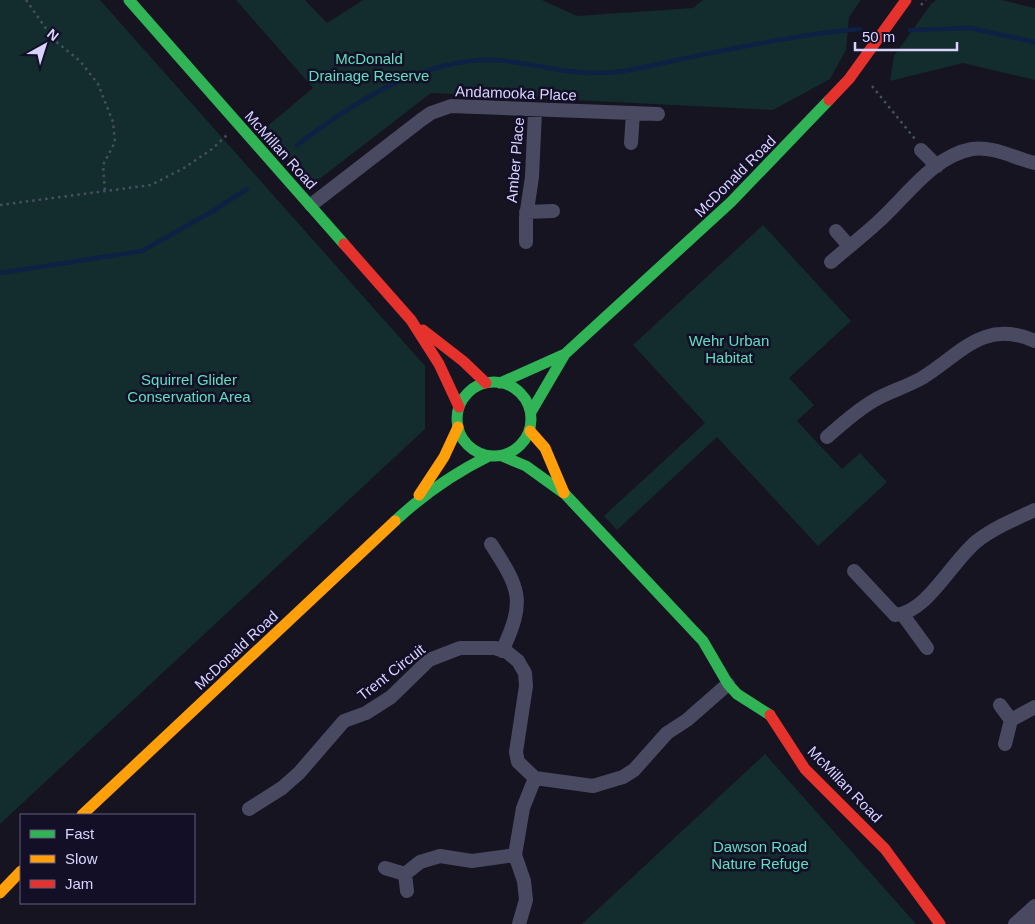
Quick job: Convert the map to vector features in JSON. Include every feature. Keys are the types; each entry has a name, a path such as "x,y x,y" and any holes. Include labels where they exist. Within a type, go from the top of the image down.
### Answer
{"main road":[{"name":"McMillan Road","path":"129,0 411,320 439,364 459,407"},
{"name":"McDonald Road","path":"531,412 565,354 731,202 849,79 903,5"},
{"name":"McMillan Road","path":"411,320 486,383"},
{"name":"McDonald Road","path":"500,383 565,354"},
{"path":"486,383 500,383 511,386 520,393 531,412 530,431 523,443 514,451 502,456 490,456 469,446 458,427 459,407 465,396 474,388 486,383"},
{"name":"McDonald Road","path":"411,506 444,457 458,427"},
{"name":"McMillan Road","path":"530,431 545,448 564,494"},
{"name":"McDonald Road","path":"83,814 411,506 458,471 490,456"},
{"name":"McMillan Road","path":"502,456 526,466 564,494 703,641 712,653 728,684 737,694 762,708 773,717 805,769 885,849 940,924"},
{"path":"3,888 20,873"}],"street":[{"name":"Andamooka Place","path":"311,205 431,113 451,106 462,105 535,111 658,114"},
{"name":"Amber Place","path":"526,242 526,212 532,176 535,111"},
{"path":"631,143 633,113"},
{"path":"921,150 937,166"},
{"path":"832,262 878,222 937,166 971,150 1000,151 1035,163"},
{"name":"Amber Place","path":"526,212 554,211"},
{"path":"836,231 849,246"},
{"path":"827,437 873,401 922,378 974,341 1000,335 1014,335 1035,341"},
{"path":"854,571 895,615 903,615 930,594 962,554 976,542 995,529 1035,510"},
{"path":"492,544 493,558 512,577 517,591 518,608 502,651 518,661 525,674 526,686 516,752 518,762 535,778 593,786 623,777 634,770 667,733 687,720 728,684"},
{"path":"903,615 927,648"},
{"name":"Trent Circuit","path":"249,809 282,788 299,774 344,721 366,713 391,696 428,660 460,648 495,648 502,651"},
{"path":"1000,705 1011,720"},
{"path":"1005,744 1011,720 1035,707"},
{"path":"519,924 526,900 524,881 515,855 522,808 535,778"},
{"path":"405,874 420,862 440,856 472,861 515,855"},
{"path":"385,868 405,874"},
{"path":"405,874 407,891"},
{"path":"1015,924 1035,906"},
{"path":"1030,924 1035,920"}],"path":[{"path":"26,0 54,40 80,62 98,84 113,122 114,142 103,165 105,192"},
{"path":"872,86 919,143 921,150"},
{"path":"0,205 151,185 184,168 212,149 238,124"}],"green space":[{"name":"Squirrel Glider Conservation Area","path":"0,0 100,0 425,366 425,429 0,824"},
{"name":"McDonald Drainage Reserve","path":"236,0 305,0 327,23 363,0 542,0 577,16 693,8 703,0 861,0 849,17 846,50 830,79 773,110 431,93 313,184 264,129 313,88"},
{"path":"936,0 1002,0 1035,8 1035,80 963,63 890,81 894,56 931,4"},
{"name":"Wehr Urban Habitat","path":"763,225 851,321 789,378 814,405 797,421 842,469 860,453 887,482 818,546 717,437 617,530 604,516 705,423 633,345"},
{"name":"Dawson Road Nature Refuge","path":"765,754 916,924 582,924"}],"waterway":[{"path":"910,30 970,28 1035,42"},
{"path":"297,145 338,116 382,89 430,70 454,63 494,60 582,73 607,73 793,38 860,29"},
{"path":"0,273 142,251 213,211 247,189"}],"traffic: fast":[{"path":"129,0 344,244"},
{"path":"500,383 565,354 731,202 829,100"},
{"path":"531,412 565,354"},
{"path":"494,382 508,385 520,393 528,405 531,419 528,433 520,445 508,453 494,456 480,453 468,445 460,433 457,419 460,405 468,393 480,385 494,382"},
{"path":"395,521 439,485 489,456"},
{"path":"502,456 526,466 565,494 703,641 728,684 737,694 770,715"}],"traffic: slow":[{"path":"419,495 444,457 458,427"},
{"path":"530,431 545,448 564,493"},
{"path":"83,814 395,521"},
{"path":"0,893 20,872"}],"traffic: jam":[{"path":"829,100 849,79 906,0"},
{"path":"344,244 411,320 439,364 459,407"},
{"path":"423,330 463,361 486,383"},
{"path":"770,715 805,769 885,849 940,924"}]}
